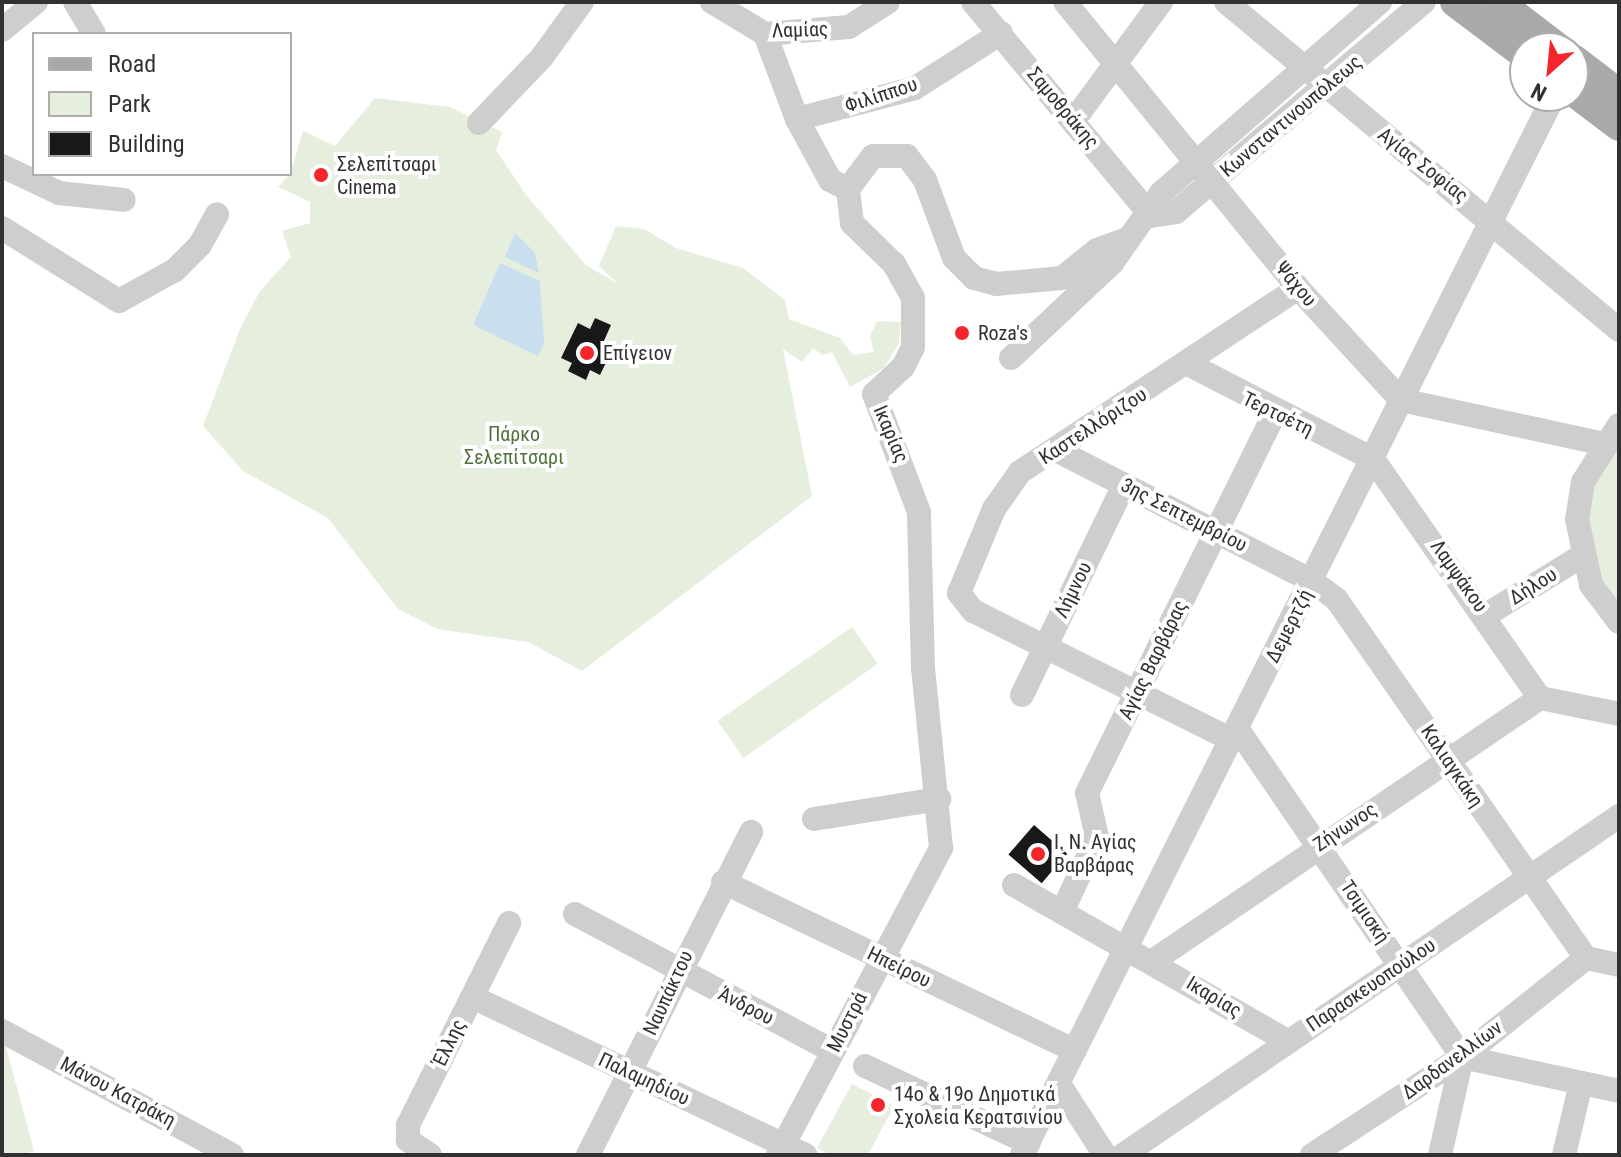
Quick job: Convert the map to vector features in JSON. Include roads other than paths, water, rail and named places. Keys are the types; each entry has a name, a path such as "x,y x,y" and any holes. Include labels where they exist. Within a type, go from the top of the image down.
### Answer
{"main road":[{"path":"1455,2 1509,43"},
{"path":"1498,2 1537,32"},
{"path":"1589,71 1619,94"},
{"path":"1589,103 1619,126"}],"street":[{"path":"2,30 36,2"},
{"path":"75,2 93,32"},
{"path":"479,123 542,57 582,2"},
{"name":"Λαμίας","path":"712,2 765,34 849,27 888,2"},
{"name":"Σαμοθράκης","path":"973,2 1151,216"},
{"name":"Ψάχου","path":"1065,2 1117,61 1298,288 1401,400"},
{"path":"1074,120 1161,2"},
{"name":"Αγίας Σοφίας","path":"1226,2 1324,88 1492,220 1619,330"},
{"name":"Κωνσταντινουπόλεως","path":"1011,358 1112,263 1124,240 1151,216 1161,193 1380,2"},
{"name":"Κωνσταντινουπόλεως","path":"1151,216 1176,212 1424,2"},
{"name":"Φιλίππου","path":"797,119 915,88 1001,33"},
{"path":"765,34 797,119 830,180 848,189"},
{"name":"Δεμερτζή","path":"1026,1149 1546,112"},
{"name":"Κωνσταντινουπόλεως","path":"848,189 873,156 907,156 925,180 954,258 974,278 996,284 1062,278 1097,250 1124,240"},
{"path":"2,166 59,193 124,200"},
{"name":"Ικαρίας","path":"848,189 852,223 894,264 913,298 913,347 903,367 874,394 919,512 923,669 939,799 941,848"},
{"path":"2,228 119,301 175,270 200,245 217,214"},
{"name":"Καστελλόριζου","path":"1046,645 973,611 959,593 994,509 1020,472 1188,364 1298,288"},
{"name":"Τερτσέτη","path":"1188,364 1275,413 1373,459"},
{"path":"1401,400 1611,434 1583,482 1577,519 1580,557 1591,585 1619,622"},
{"name":"Αγίας Βαρβάρας","path":"1063,910 1097,837 1087,793 1275,413"},
{"name":"3ης Σεπτεμβρίου","path":"1056,450 1312,581"},
{"name":"Λαμψάκου","path":"1373,459 1486,615 1540,698"},
{"name":"Λήμνου","path":"1022,695 1124,485"},
{"name":"Δήλου","path":"1486,615 1580,557"},
{"name":"Καλιαγκάκη","path":"1312,581 1337,600 1527,879 1586,958"},
{"path":"1046,645 1138,691 1235,734"},
{"path":"1540,698 1619,714"},
{"name":"Ζήνωνος","path":"1153,961 1447,758 1540,698"},
{"name":"Τσιμισκή","path":"1235,734 1320,845 1462,1057"},
{"path":"814,819 939,799"},
{"name":"Παρασκευοπούλου","path":"1123,1155 1619,816"},
{"name":"Ναυπάκτου","path":"588,1155 630,1074 677,971 751,832"},
{"name":"Μυστρά","path":"789,1151 879,958 941,848"},
{"name":"Ηπείρου","path":"723,882 1075,1051"},
{"name":"Ικαρίας","path":"1014,885 1127,945 1287,1041"},
{"name":"Άνδρου","path":"575,914 677,971 833,1051"},
{"name":"Έλλης","path":"430,1155 408,1140 408,1125 509,923"},
{"path":"1586,958 1619,965"},
{"name":"Δαρδανελλίων","path":"1312,1155 1462,1057 1586,958"},
{"name":"Παλαμηδίου","path":"483,1002 789,1151"},
{"name":"Μάνου Κατράκη","path":"2,1031 232,1155"},
{"path":"1440,1155 1462,1057 1619,1091"},
{"path":"865,1066 1026,1149"},
{"path":"1564,1155 1581,1083"},
{"path":"1059,1084 1105,1155"}],"water":[{"path":"515,233 535,253 539,273 505,257"},
{"path":"500,263 540,281 544,344 538,356 473,325"}],"place":[{"name":"Σελεπίτσαρι Cinema","path":"321,175"},
{"name":"Roza's","path":"962,333"},
{"name":"Επίγειον","path":"587,353"},
{"name":"Ι. Ν. Αγίας Βαρβάρας","path":"1038,854"},
{"name":"14ο & 19ο Δημοτικά Σχολεία Κερατσινίου","path":"878,1105"}],"park label":[{"name":"Πάρκο Σελεπίτσαρι","path":"514,446"}]}
